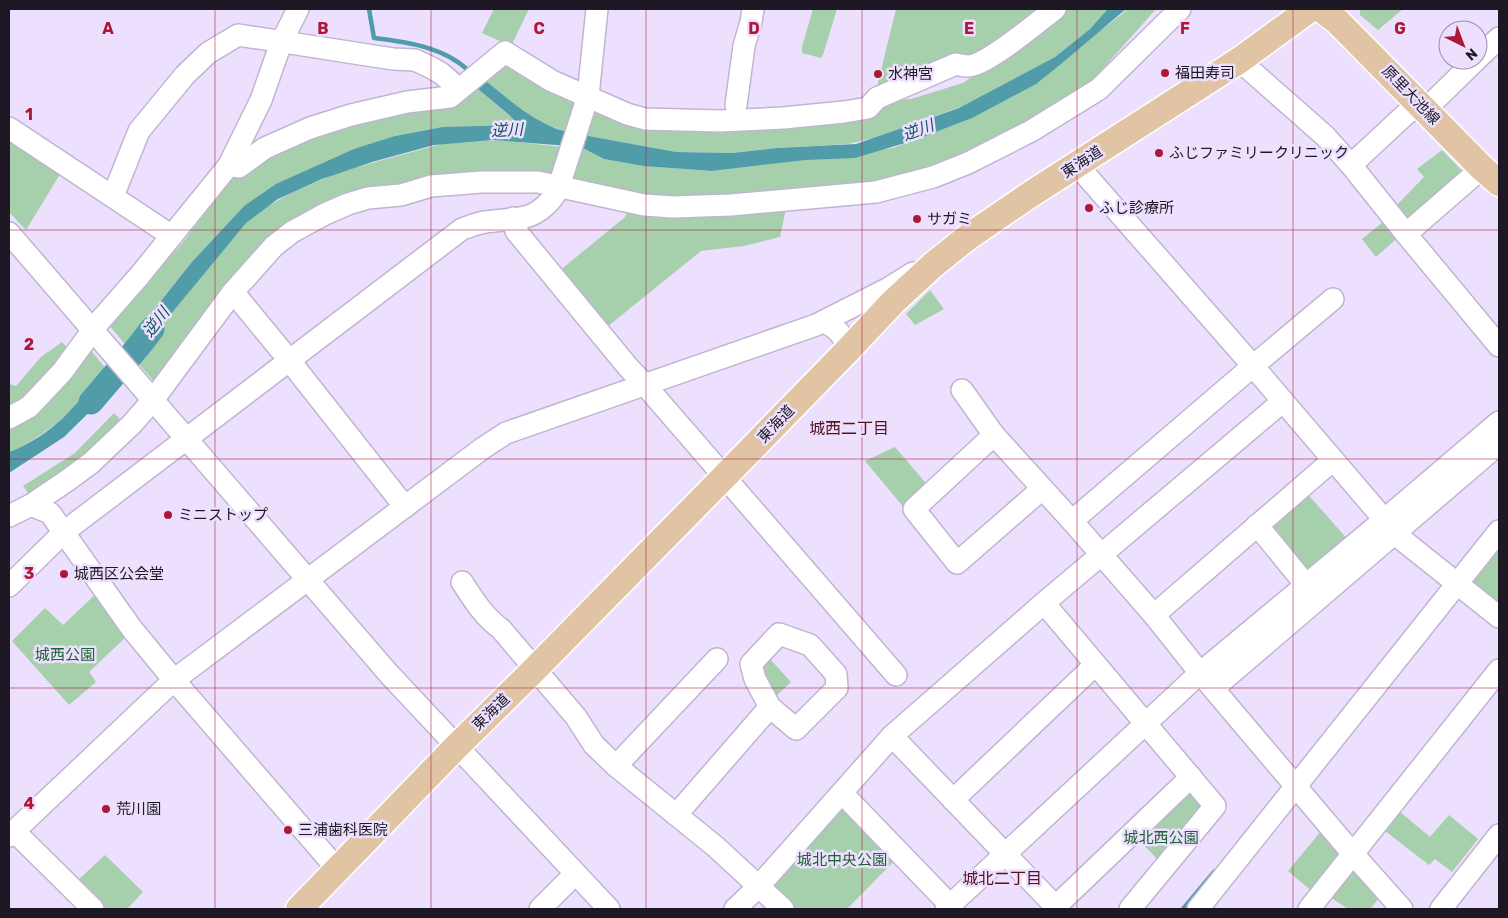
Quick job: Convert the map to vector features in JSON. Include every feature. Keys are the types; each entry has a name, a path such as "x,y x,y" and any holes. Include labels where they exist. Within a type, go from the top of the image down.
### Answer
{"main road":[{"name":"東海道","path":"299,909 456,747 724,477 893,302 933,265 968,237 1240,60 1310,9"},
{"name":"原里大池線","path":"1321,9 1357,41 1491,175"}],"street":[{"path":"9,418 36,401 62,372 229,165 261,100 281,43 298,9"},
{"path":"9,586 64,532 462,229 482,222 526,217 534,214 551,200 557,193 588,98 597,9"},
{"path":"736,105 744,46 752,22 752,9"},
{"path":"229,165 239,167 265,148 310,128 351,115 406,102 450,97 505,52 552,81 627,114 645,119 720,121 783,118 868,108 877,98 956,64 969,66 985,60 1014,41 1055,9"},
{"path":"9,516 31,505 91,463 132,424 233,292 274,246 292,232 348,204 368,198 401,195 431,186 482,182 560,184 644,205 673,207 731,205 876,192 933,177 968,162 1031,130 1100,89 1180,9"},
{"path":"113,196 139,131 185,75 208,53 238,35 392,59 415,60 442,74 469,81"},
{"path":"1488,48 1499,38"},
{"path":"1240,60 1325,136 1351,165 1499,346"},
{"path":"1351,165 1407,113 1434,101 1466,70"},
{"path":"9,128 172,236"},
{"path":"1077,165 1400,538 1499,617"},
{"path":"1406,234 1491,175"},
{"path":"513,218 516,231 628,367 896,675"},
{"path":"9,233 389,674 609,909"},
{"path":"93,909 12,834 174,680 506,433 823,322 889,288 968,237"},
{"path":"233,292 290,360 405,507"},
{"path":"1072,521 1333,300"},
{"path":"823,322 831,325 842,336 848,350"},
{"path":"962,390 994,435 1154,615 1353,854 1402,909"},
{"path":"735,909 758,887 892,736 1044,603 1282,402"},
{"path":"842,793 948,907 1145,723 1207,680 1390,526 1499,422"},
{"path":"994,435 914,509 957,564 1042,489"},
{"path":"1207,680 1306,585 1390,526 1499,444"},
{"path":"1154,615 1333,460"},
{"path":"31,505 50,513 132,629 338,870"},
{"path":"1257,525 1306,585"},
{"path":"1198,909 1499,531"},
{"path":"462,582 492,623 501,630 576,717 594,745 616,766 716,847 783,909"},
{"path":"1044,603 1214,806 1130,909"},
{"path":"616,766 717,658"},
{"path":"953,800 1095,665"},
{"path":"1309,909 1499,670"},
{"path":"676,815 770,707"},
{"path":"892,736 1056,909 1191,777"},
{"path":"1441,909 1499,836"},
{"path":"540,909 575,874"}],"green space":[{"path":"494,9 529,9 511,46 482,33"},
{"path":"813,9 837,9 821,58 802,53"},
{"path":"896,9 1048,9 1018,36 874,99"},
{"path":"1064,9 1109,9 1090,29 1055,57 966,105 873,138 848,144 777,148 732,153 676,152 583,135 594,105 629,120 911,99 963,83"},
{"path":"1128,9 1156,9 1091,82 1084,85 1057,108 1027,130 895,181 722,202 432,177 288,230 157,385 137,362 166,320 243,225 265,208 289,194 339,172 441,144 500,140 581,149 582,147 604,159 643,166 712,171 893,148 967,120 1108,25"},
{"path":"1360,9 1403,9 1378,30 1360,15"},
{"path":"500,62 581,102 569,133 540,122 519,108 481,77"},
{"path":"472,84 520,125 432,129 395,136 244,206 191,263 125,344 107,323 181,245 227,183 236,174 310,132"},
{"path":"9,136 62,171 26,230 9,212"},
{"path":"1442,150 1465,174 1406,221 1395,207 1424,177 1417,169"},
{"path":"629,208 750,215 786,208 780,237 744,246 701,251 607,327 558,272 625,217"},
{"path":"1389,217 1403,233 1376,257 1362,239"},
{"path":"930,290 944,309 915,325 906,314"},
{"path":"62,342 70,351 62,366 9,411 9,384 16,386 41,357"},
{"path":"88,347 106,369 86,394 63,417 38,437 9,452 9,419"},
{"path":"114,413 123,422 116,432 31,497 23,486 75,453"},
{"path":"895,447 930,488 906,510 865,461"},
{"path":"1305,491 1349,541 1310,575 1266,525"},
{"path":"1499,549 1499,607 1476,590 1473,582"},
{"name":"城西公園","path":"100,590 130,633 89,672 96,682 69,705 12,641 45,608 63,625"},
{"path":"769,658 791,682 774,698 760,666"},
{"name":"城北西公園","path":"1188,789 1204,802 1160,862 1136,837"},
{"name":"城北中央公園","path":"843,804 898,857 847,909 795,909 772,888 770,882"},
{"path":"1399,811 1430,837 1449,815 1478,839 1452,872 1435,859 1429,865 1384,830"},
{"path":"1322,830 1344,855 1314,893 1288,871"},
{"path":"105,855 143,892 127,909 102,909 76,882"},
{"path":"1354,864 1381,896 1370,909 1348,909 1330,897"}],"water":[{"path":"1108,9 1126,9 1036,84 972,118 915,140 855,158 805,160 712,171 643,166 604,159 581,147 494,140 434,145 372,162 322,179 278,199 246,223 166,320 137,362 124,347 191,263 244,206 276,184 354,149 395,136 443,127 519,125 472,84 481,77 528,114 554,128 676,152 732,153 777,148 856,144 959,108 1055,57 1090,29"},
{"path":"106,369 119,383 64,437 9,473 9,452 25,445 52,428 74,407"}],"waterway":[{"path":"369,9 374,38 399,41 437,51 470,72"},
{"name":"逆川","path":"91,402 152,329"},
{"path":"1183,909 1214,872"}],"place":[{"name":"福田寿司","path":"1165,73"},
{"name":"水神宮","path":"878,74"},
{"name":"ふじファミリークリニック","path":"1159,153"},
{"name":"ふじ診療所","path":"1089,208"},
{"name":"サガミ","path":"917,219"},
{"name":"ミニストップ","path":"168,515"},
{"name":"城西区公会堂","path":"64,574"},
{"name":"荒川園","path":"106,809"},
{"name":"三浦歯科医院","path":"288,830"}],"district":[{"name":"城西二丁目","path":"849,428"},
{"name":"城北二丁目","path":"1002,878"}]}
